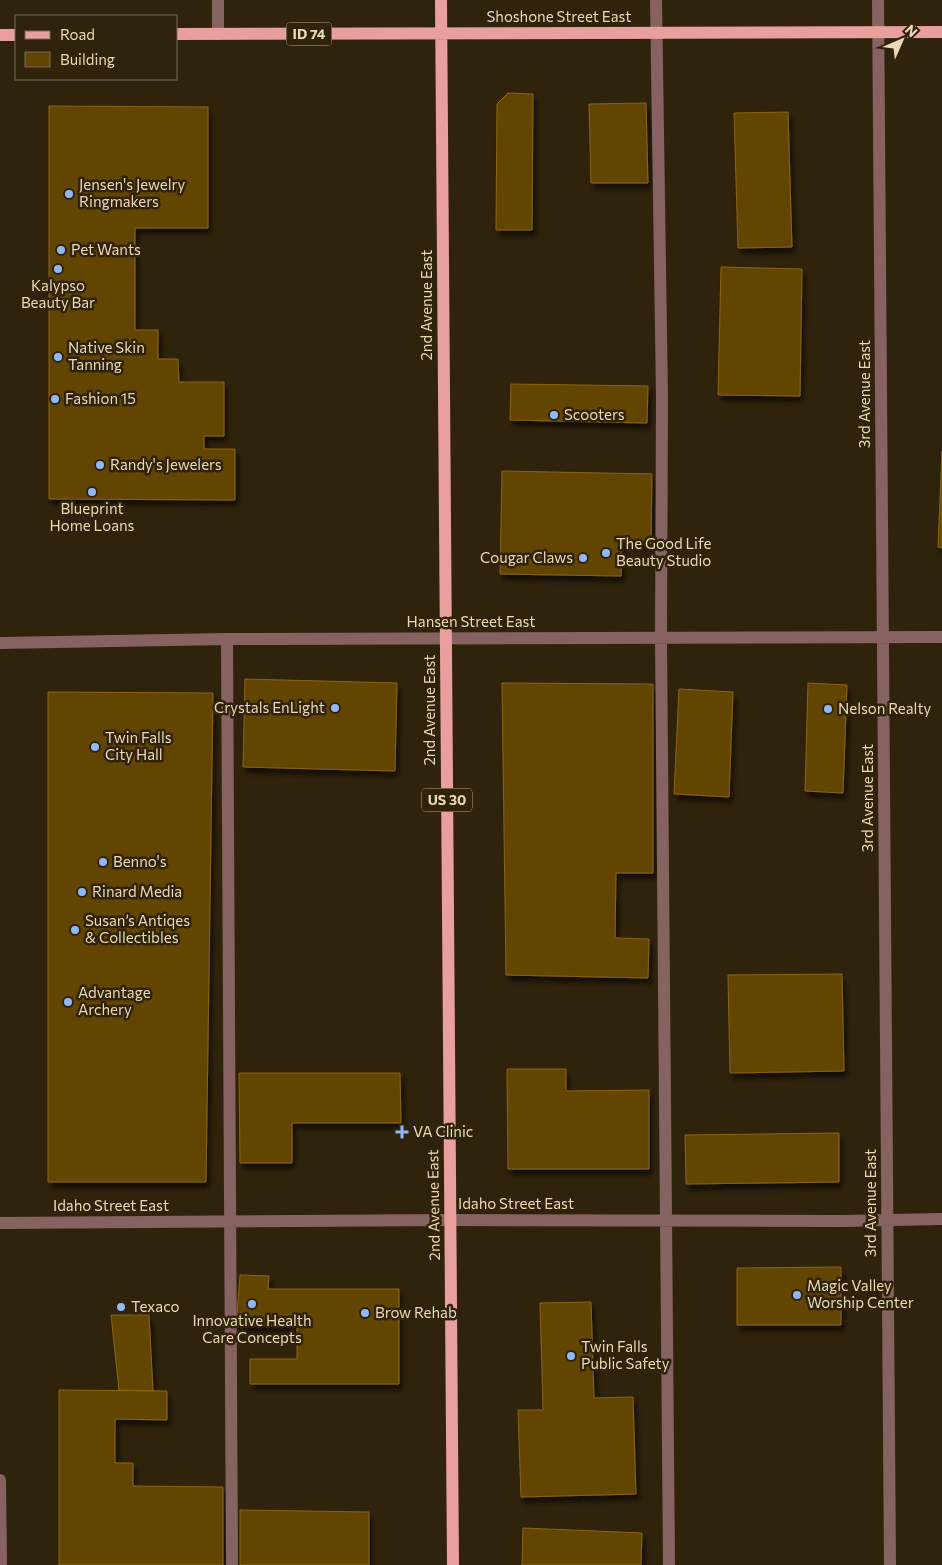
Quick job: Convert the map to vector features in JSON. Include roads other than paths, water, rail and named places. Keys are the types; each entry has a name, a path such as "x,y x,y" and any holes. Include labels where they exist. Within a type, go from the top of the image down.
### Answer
{"main road":[{"name":"US 30","path":"441,0 441,34"},
{"name":"Shoshone Street East","path":"178,34 942,32"},
{"name":"2nd Avenue East","path":"441,34 453,1565"},
{"path":"0,35 15,35"}],"street":[{"path":"218,0 218,34"},
{"path":"656,0 662,397 661,638 669,1565"},
{"name":"3rd Avenue East","path":"878,0 890,1565"},
{"name":"Hansen Street East","path":"0,643 227,639 942,637"},
{"path":"227,639 232,1565"},
{"name":"Idaho Street East","path":"0,1223 450,1220 840,1221 942,1219"},
{"path":"0,1480 1,1565"}],"place":[{"name":"Jensen's Jewelry Ringmakers","path":"69,194"},
{"name":"Pet Wants","path":"61,250"},
{"name":"Kalypso Beauty Bar","path":"58,269"},
{"name":"Native Skin Tanning","path":"58,357"},
{"name":"Fashion 15","path":"55,399"},
{"name":"Scooters","path":"554,415"},
{"name":"Randy's Jewelers","path":"100,465"},
{"name":"Blueprint Home Loans","path":"92,492"},
{"name":"The Good Life Beauty Studio","path":"606,553"},
{"name":"Cougar Claws","path":"583,558"},
{"name":"Crystals EnLight","path":"335,708"},
{"name":"Nelson Realty","path":"828,709"},
{"name":"Twin Falls City Hall","path":"95,747"},
{"name":"Benno's","path":"103,862"},
{"name":"Rinard Media","path":"82,892"},
{"name":"Susan’s Antiqes & Collectibles","path":"75,930"},
{"name":"Advantage Archery","path":"68,1002"},
{"name":"VA Clinic","path":"402,1132"},
{"name":"Magic Valley Worship Center","path":"797,1295"},
{"name":"Innovative Health Care Concepts","path":"252,1304"},
{"name":"Texaco","path":"121,1307"},
{"name":"Brow Rehab","path":"365,1313"},
{"name":"Twin Falls Public Safety","path":"571,1356"}]}
